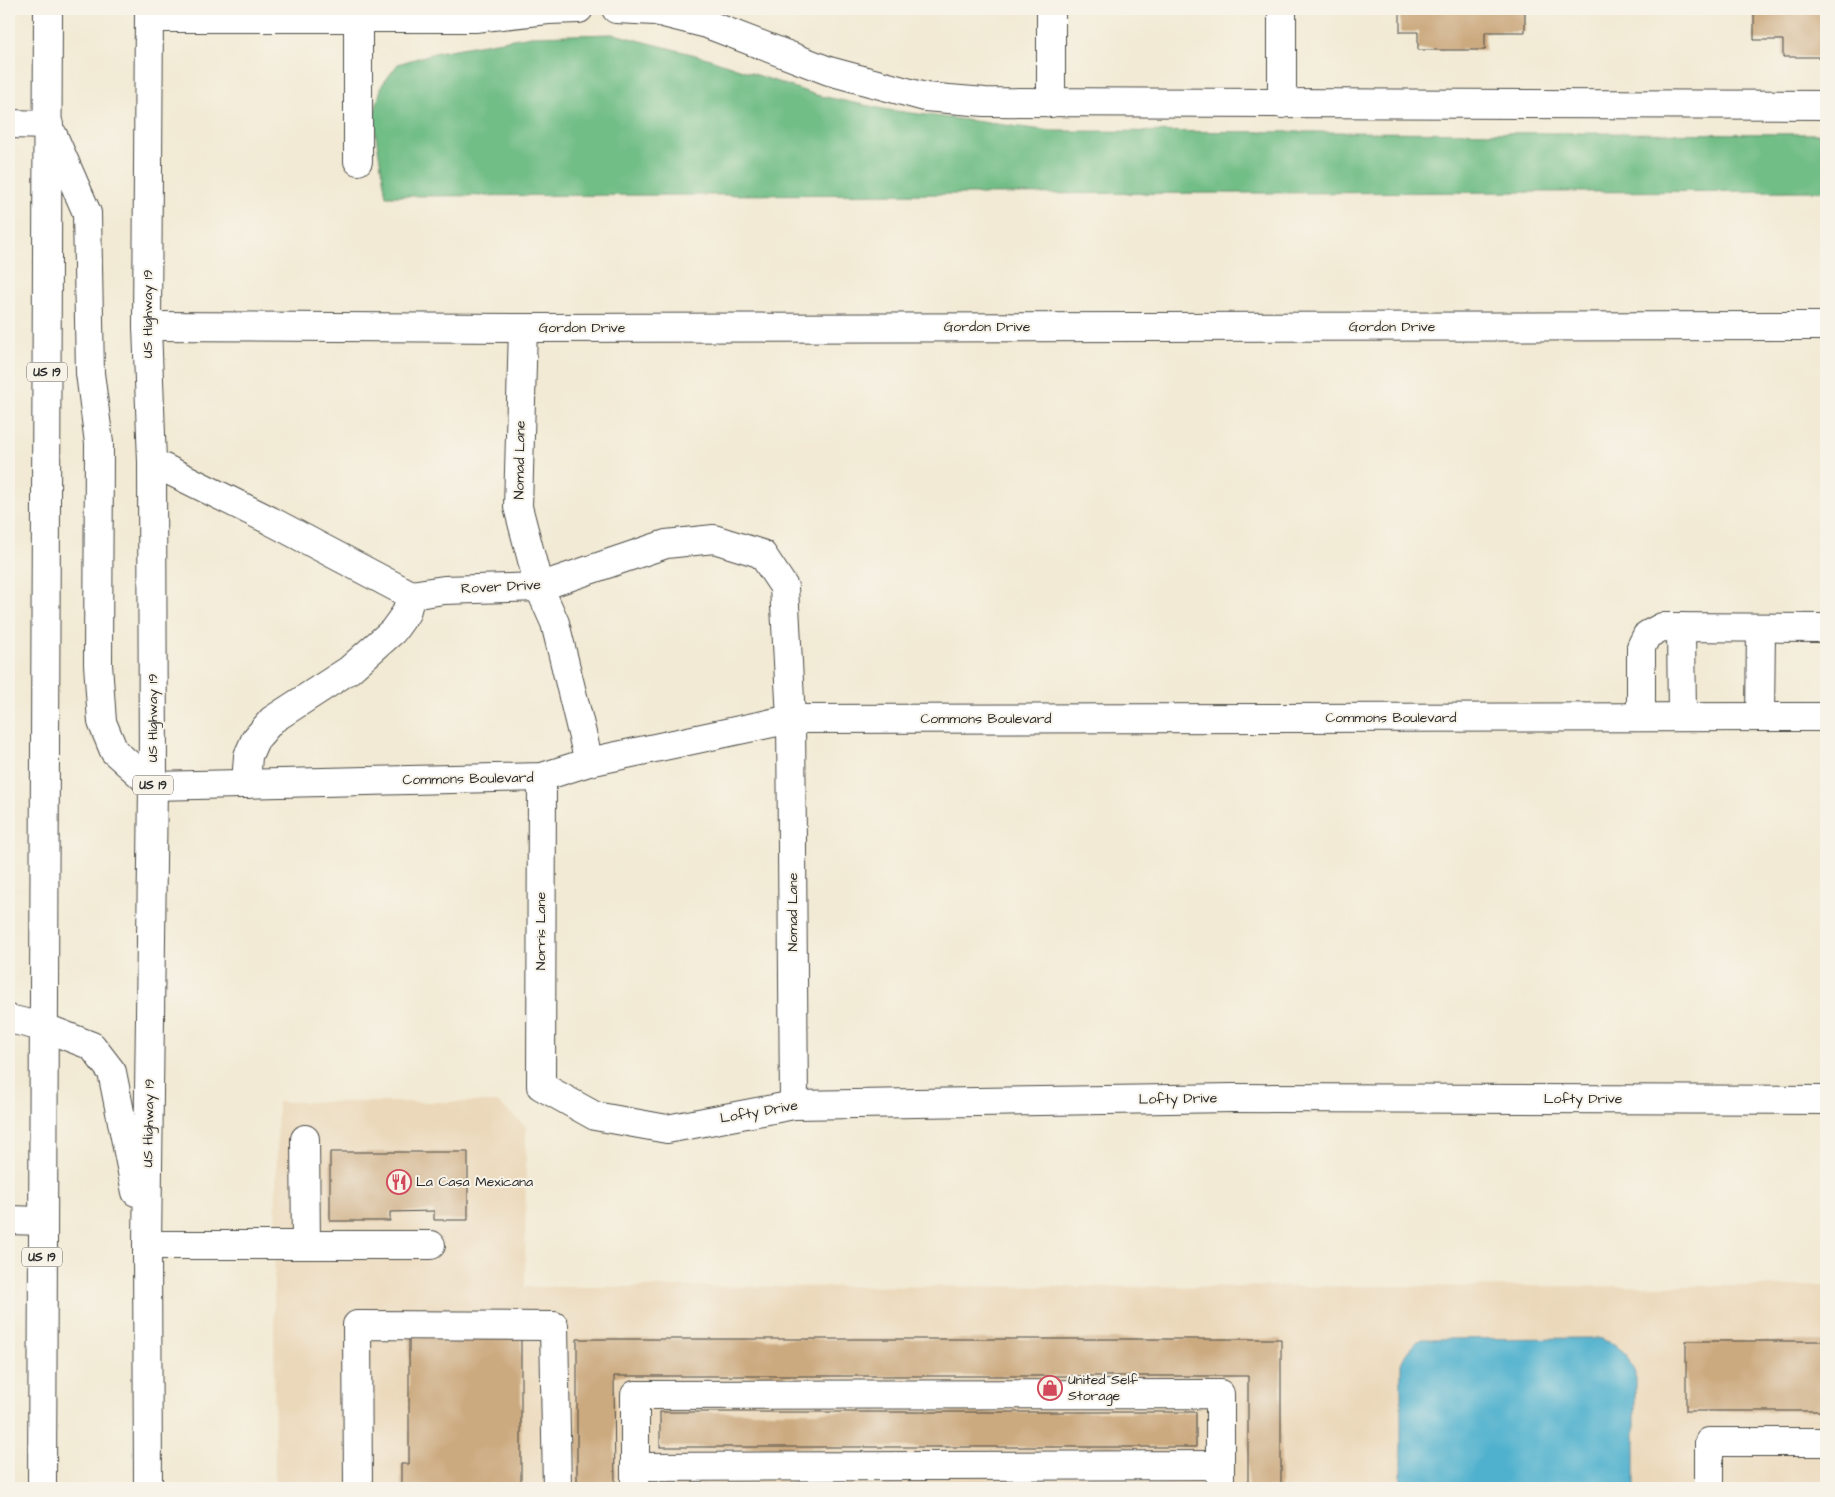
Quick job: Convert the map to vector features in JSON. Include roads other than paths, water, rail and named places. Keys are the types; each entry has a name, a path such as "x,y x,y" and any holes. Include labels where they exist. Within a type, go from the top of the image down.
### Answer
{"main road":[{"name":"US 19","path":"42,1488 48,9"},
{"path":"149,13 358,13 475,18 548,10 579,9"},
{"path":"616,9 655,11 707,24 829,71 925,97 985,102 1826,105"},
{"path":"1051,9 1051,103"},
{"path":"1282,9 1282,104"},
{"name":"US Highway 19","path":"148,1488 147,1245 153,786 152,462 147,326 149,13"},
{"path":"358,13 358,161"},
{"path":"9,124 49,125 87,213 90,373 99,443 98,664 102,722 114,751 153,786"},
{"name":"Gordon Drive","path":"147,326 523,328 1826,326"},
{"name":"Nomad Lane","path":"523,328 518,507 540,587 555,623 588,762"},
{"path":"152,462 271,521 411,595 406,612 394,631 349,670 272,720 255,740 248,756 246,784"},
{"name":"Rover Drive","path":"411,595 444,590 540,587 666,544 714,539 762,554 784,587 791,719"},
{"path":"1642,717 1642,647 1647,635 1662,626 1826,628"},
{"path":"1681,626 1682,717"},
{"path":"1760,717 1761,628"},
{"name":"Commons Boulevard","path":"153,786 542,777 588,762 791,719 1826,717"},
{"name":"Nomad Lane","path":"791,719 794,1105"},
{"name":"Norris Lane","path":"541,1086 542,777"},
{"path":"9,1019 43,1027 92,1046 112,1072 147,1245 431,1245"},
{"name":"Lofty Drive","path":"541,1086 595,1116 667,1129 794,1105 1233,1098 1826,1100"},
{"path":"305,1139 306,1245"},
{"path":"9,1220 42,1221"},
{"path":"358,1488 357,1325 554,1326 557,1488"},
{"path":"1220,1394 1220,1477 635,1478 635,1395 1220,1394"},
{"path":"1709,1488 1709,1442 1826,1442"}],"water":[{"path":"1598,1338 1614,1344 1626,1354 1635,1373 1635,1488 1401,1488 1401,1364 1406,1353 1417,1342 1421,1339"}],"place":[{"name":"La Casa Mexicana","path":"399,1182"},
{"name":"United Self Storage","path":"1050,1388"}]}
